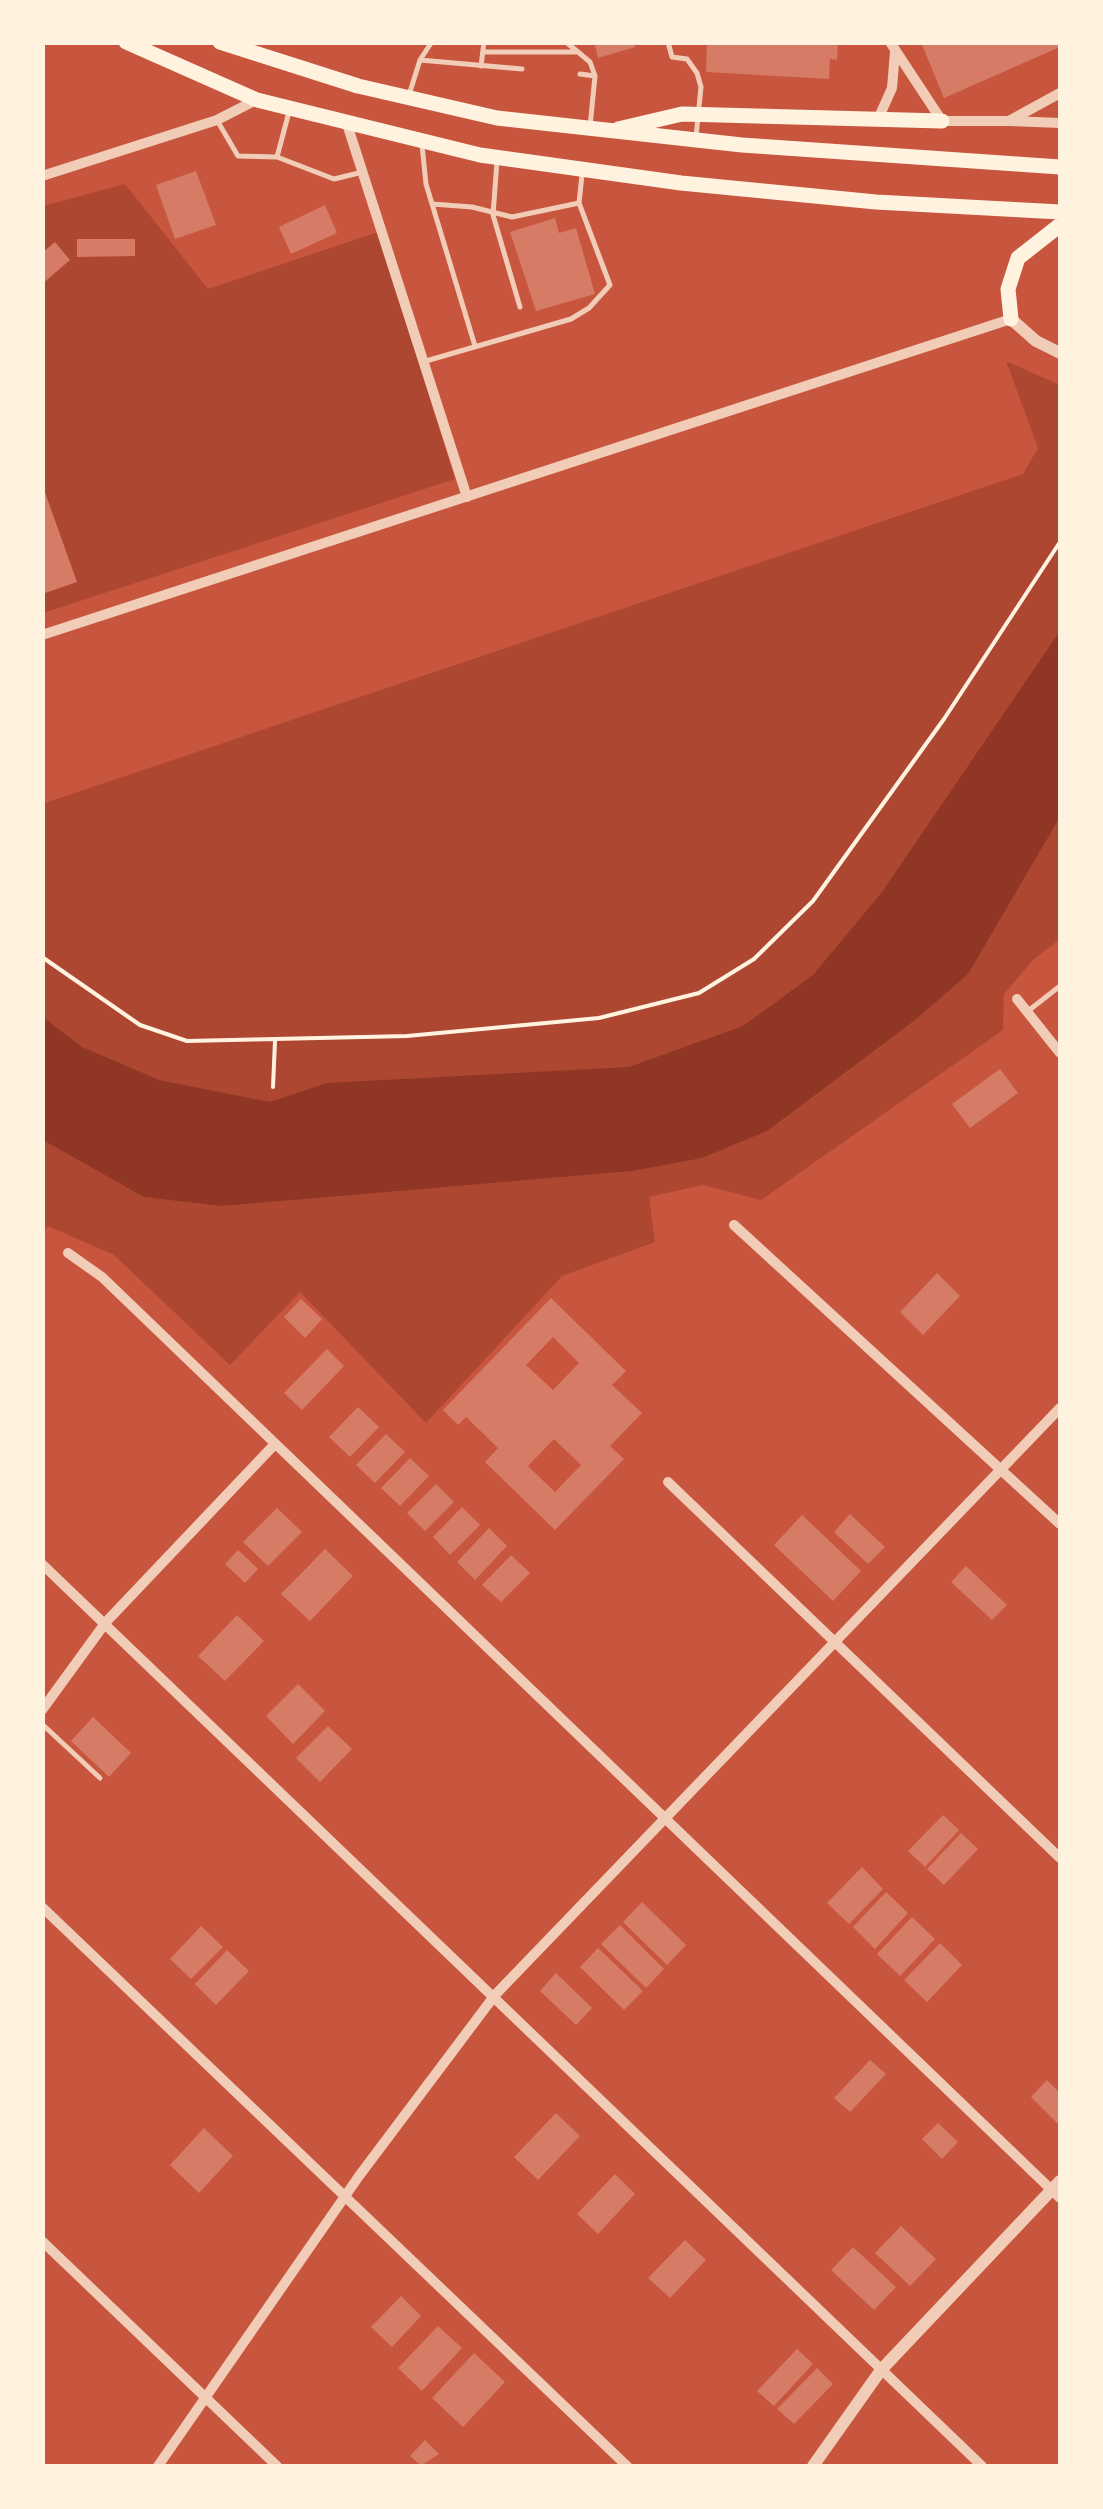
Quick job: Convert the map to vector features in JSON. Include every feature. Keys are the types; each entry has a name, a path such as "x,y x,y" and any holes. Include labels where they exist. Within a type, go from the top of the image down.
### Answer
{"highway":[{"path":"126,42 258,100 498,158 876,202 1060,212"},
{"path":"220,42 408,98 498,118 696,140 1060,167"},
{"path":"608,132 699,114 942,121"},
{"path":"1011,319 1008,289 1018,258 1060,224"}],"street":[{"path":"879,117 892,88 893,47"},
{"path":"893,47 942,121 1060,124"},
{"path":"1009,121 1060,93"},
{"path":"42,176 216,120 258,100"},
{"path":"347,124 468,497"},
{"path":"42,636 1011,319 1036,341 1060,353"},
{"path":"1017,998 1060,1053"},
{"path":"734,1225 1060,1524"},
{"path":"68,1253 102,1277 1058,2190 881,2370 813,2466"},
{"path":"158,2466 345,2196 495,1995 1060,1408"},
{"path":"42,1710 106,1622 274,1445"},
{"path":"668,1482 1060,1858"},
{"path":"42,1564 982,2466"},
{"path":"42,1906 627,2466"},
{"path":"42,2242 276,2466"}],"lane":[{"path":"408,98 420,60 430,43 436,42"},
{"path":"481,66 484,42"},
{"path":"566,42 590,62 595,76 590,130"},
{"path":"668,42 672,56 687,59 697,72 696,140"},
{"path":"483,52 578,52"},
{"path":"420,60 522,69"},
{"path":"580,74 595,76"},
{"path":"277,157 290,108"},
{"path":"216,120 238,156 277,157 334,179 362,172"},
{"path":"422,142 432,204 476,348"},
{"path":"498,158 493,215 520,307"},
{"path":"424,362 571,319 610,285 579,203 583,170"},
{"path":"432,204 472,207 512,217 579,203"},
{"path":"1028,1011 1060,986"},
{"path":"42,1724 100,1778"}],"path":[{"path":"42,957 140,1025 187,1040 407,1036 599,1018 674,1002 722,982 754,959 814,901 944,720 1060,542"},
{"path":"274,1087 275,1041"}],"shaded area":[{"path":"125,184 208,289 378,232 455,479 43,613 43,206"},
{"path":"1006,361 1060,385 1060,939 1033,960 1004,994 1003,1030 761,1200 703,1185 649,1197 655,1242 562,1276 426,1423 300,1292 230,1365 114,1255 48,1226 43,1231 42,804 1023,474 1038,448"},
{"path":"1060,631 1060,817 968,974 915,1020 767,1131 702,1158 632,1171 222,1206 144,1197 43,1140 43,1017 82,1047 159,1080 270,1102 327,1083 629,1067 743,1026 813,975 882,892"}],"building":[{"path":"594,42 634,42 635,47 598,58"},
{"path":"707,42 838,42 837,60 830,59 829,79 706,72"},
{"path":"921,42 1060,42 1060,47 944,98"},
{"path":"196,171 216,225 175,239 156,185"},
{"path":"325,205 337,233 291,254 279,227"},
{"path":"555,218 559,233 576,228 595,294 536,311 510,232"},
{"path":"77,239 135,239 135,256 77,257"},
{"path":"55,242 70,260 42,284 42,253"},
{"path":"42,484 77,582 42,594"},
{"path":"1000,1069 1018,1093 970,1128 952,1104"},
{"path":"937,1273 960,1296 923,1335 900,1312"},
{"path":"551,1298 626,1371 612,1385 642,1413 610,1446 624,1459 555,1530 485,1462 498,1448 466,1417 458,1425 443,1410","holes":["553,1337 579,1363 553,1390 526,1365","554,1439 581,1465 555,1492 528,1466"]},
{"path":"301,1299 322,1319 305,1338 284,1317"},
{"path":"327,1349 344,1366 302,1410 284,1393"},
{"path":"358,1407 379,1427 350,1457 329,1437"},
{"path":"386,1434 405,1452 375,1483 356,1465"},
{"path":"410,1458 429,1476 400,1506 381,1488"},
{"path":"436,1484 454,1502 425,1531 407,1513"},
{"path":"462,1507 480,1525 450,1555 433,1537"},
{"path":"277,1508 302,1532 268,1566 243,1542"},
{"path":"850,1514 885,1547 868,1564 834,1532"},
{"path":"802,1515 861,1571 833,1601 774,1545"},
{"path":"489,1528 507,1546 475,1580 457,1562"},
{"path":"325,1549 353,1576 310,1621 281,1594"},
{"path":"238,1550 258,1569 245,1583 225,1564"},
{"path":"511,1555 530,1573 501,1602 482,1585"},
{"path":"966,1566 1007,1605 992,1620 951,1582"},
{"path":"237,1615 264,1641 225,1681 198,1656"},
{"path":"298,1684 325,1711 293,1744 266,1716"},
{"path":"93,1717 131,1753 109,1777 71,1741"},
{"path":"328,1726 352,1749 320,1782 296,1758"},
{"path":"943,1815 959,1830 925,1867 908,1851"},
{"path":"961,1833 978,1849 944,1885 927,1869"},
{"path":"862,1867 883,1889 849,1924 827,1903"},
{"path":"886,1892 908,1913 875,1949 853,1927"},
{"path":"642,1902 686,1945 667,1965 623,1922"},
{"path":"912,1917 935,1939 900,1976 877,1954"},
{"path":"620,1925 664,1969 646,1988 601,1944"},
{"path":"201,1926 223,1947 191,1979 170,1959"},
{"path":"940,1943 962,1965 927,2002 904,1980"},
{"path":"598,1948 643,1991 624,2010 580,1967"},
{"path":"227,1950 249,1971 216,2005 195,1984"},
{"path":"556,1973 592,2008 576,2025 540,1991"},
{"path":"870,2060 886,2074 850,2112 834,2098"},
{"path":"1047,2080 1060,2093 1060,2126 1031,2097"},
{"path":"556,2113 580,2136 538,2180 514,2157"},
{"path":"938,2123 958,2142 942,2159 922,2139"},
{"path":"204,2128 233,2156 199,2193 170,2165"},
{"path":"615,2174 635,2194 598,2234 577,2214"},
{"path":"901,2226 936,2259 910,2286 875,2253"},
{"path":"685,2240 706,2260 670,2298 648,2278"},
{"path":"853,2247 896,2287 874,2310 831,2270"},
{"path":"401,2296 421,2316 392,2347 371,2327"},
{"path":"438,2326 462,2348 422,2391 398,2368"},
{"path":"797,2349 813,2364 774,2406 757,2391"},
{"path":"474,2353 505,2382 463,2427 432,2398"},
{"path":"817,2368 833,2384 794,2424 777,2409"},
{"path":"425,2440 439,2454 421,2466 410,2456"}]}
